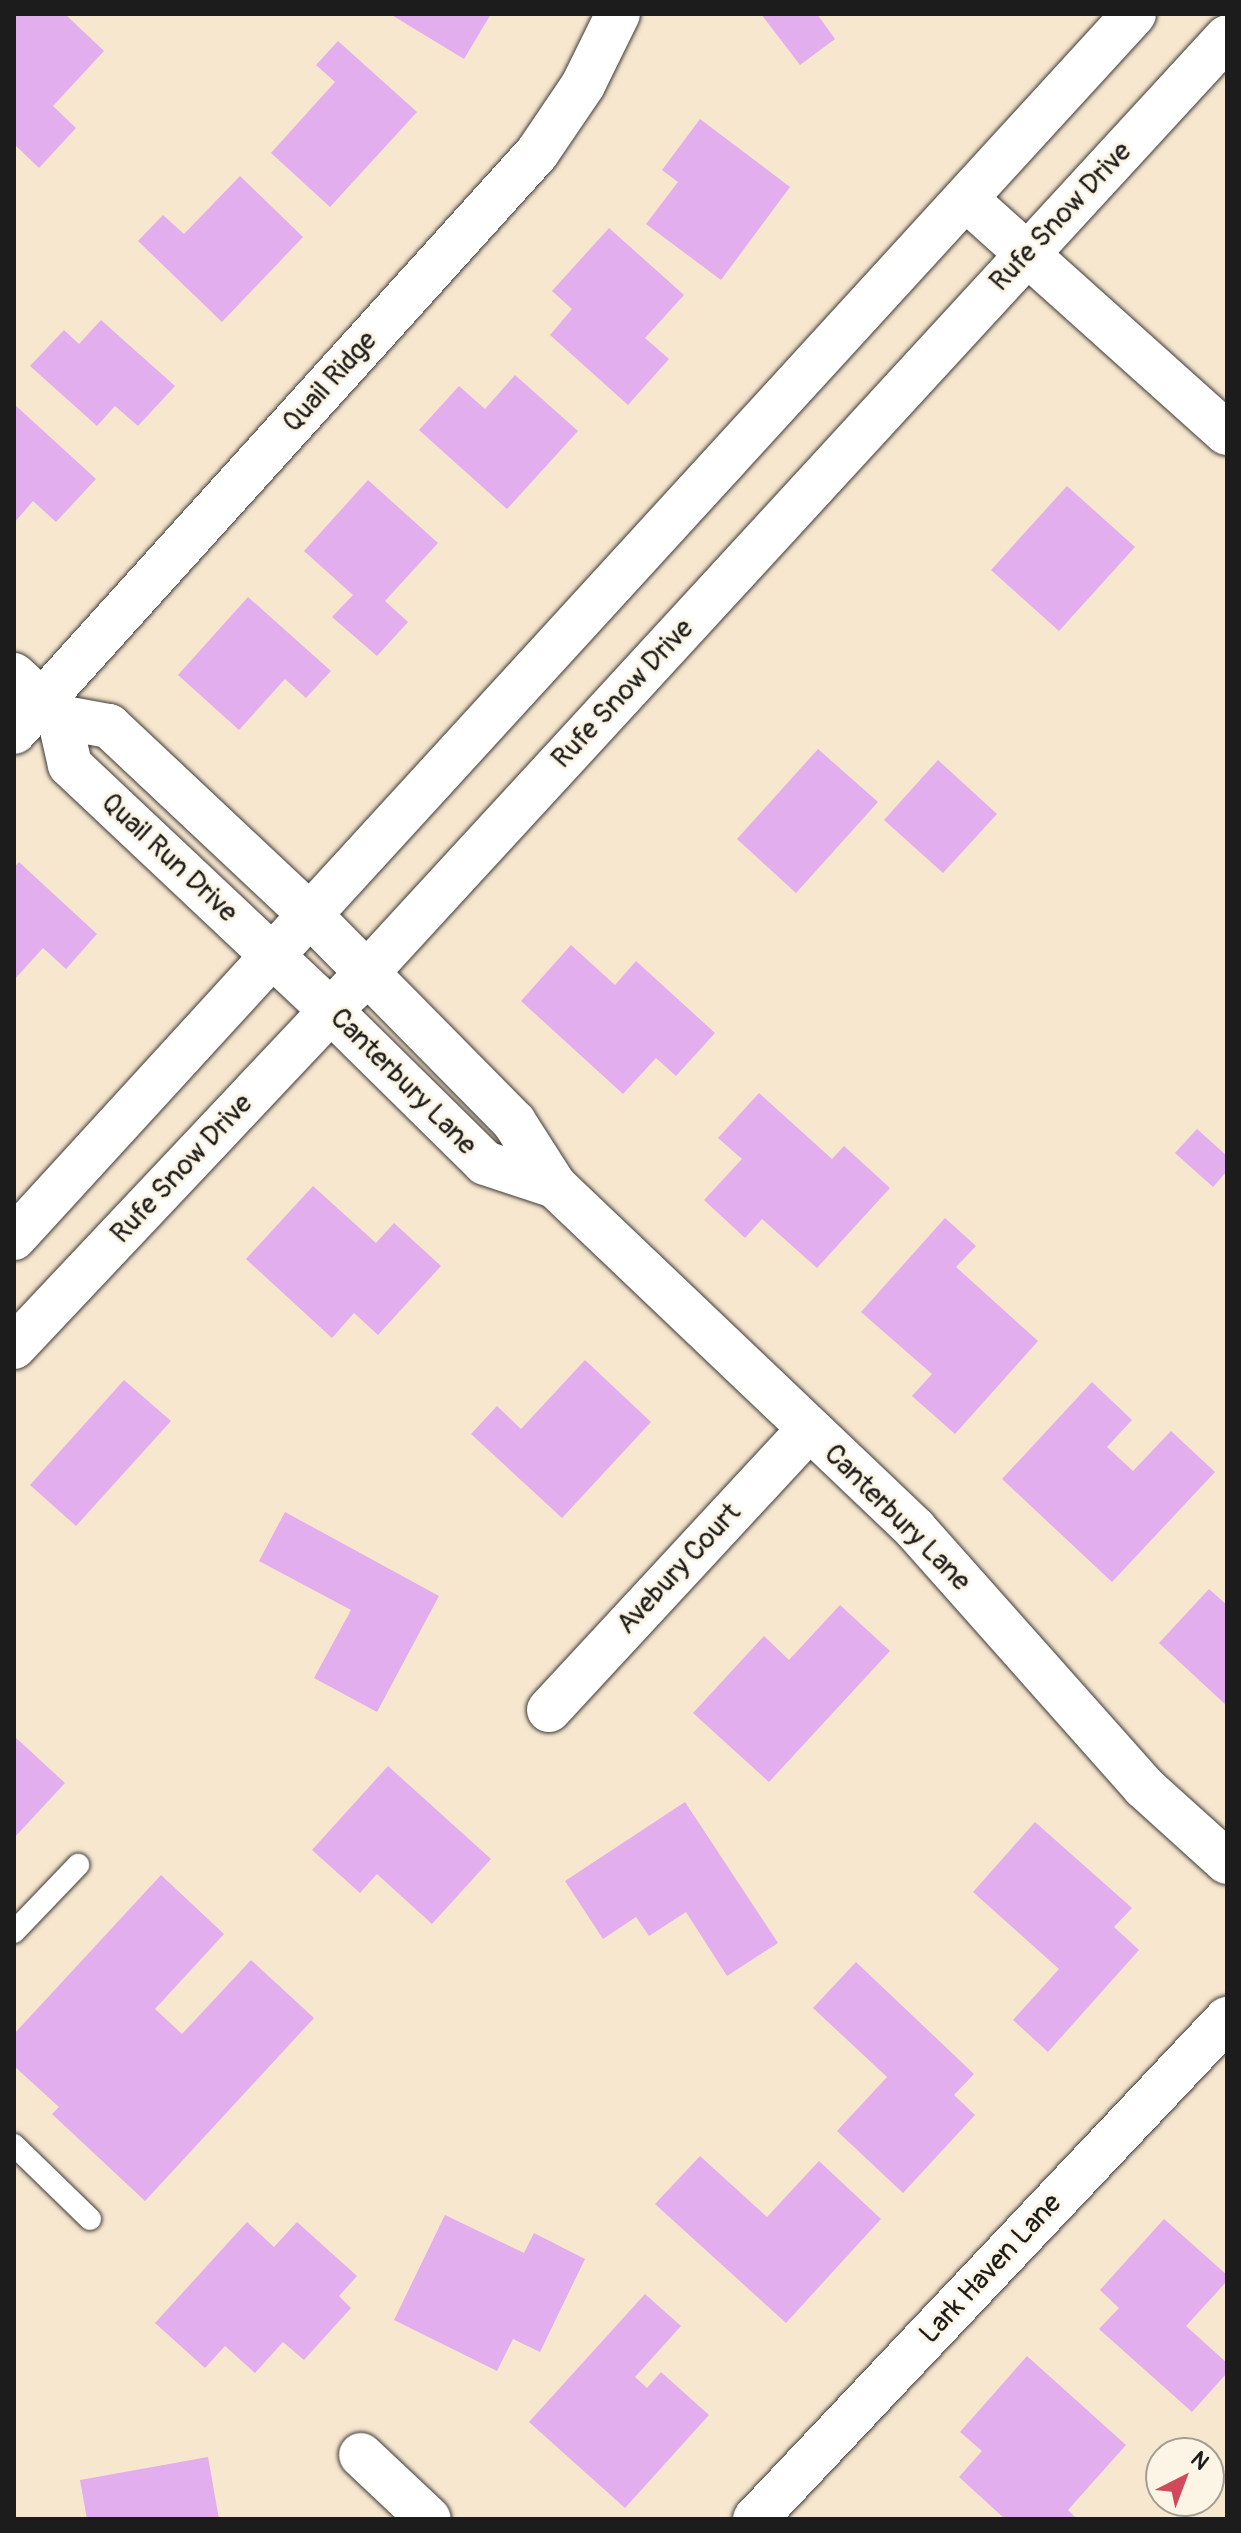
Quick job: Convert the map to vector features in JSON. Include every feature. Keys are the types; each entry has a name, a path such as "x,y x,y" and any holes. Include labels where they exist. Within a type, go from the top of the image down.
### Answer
{"street":[{"name":"Quail Ridge","path":"32,706 537,153 583,85 618,14"},
{"name":"Rufe Snow Drive","path":"14,1347 303,984 310,915 1134,14"},
{"name":"Rufe Snow Drive","path":"14,1238 303,984 354,959 1028,253 1227,37"},
{"path":"967,200 1227,433"},
{"name":"Quail Run Drive","path":"32,706 109,726 354,959"},
{"name":"Quail Run Drive","path":"32,706 70,765 303,984"},
{"name":"Canterbury Lane","path":"354,959 514,1122 555,1186 915,1529 1144,1787 1227,1862"},
{"name":"Canterbury Lane","path":"303,984 485,1163 555,1186"},
{"name":"Avebury Court","path":"549,1710 809,1429"},
{"name":"Lark Haven Lane","path":"755,2519 1227,2019"},
{"path":"361,2455 429,2519"}],"lane":[{"path":"14,1932 78,1865"},
{"path":"14,2145 90,2219"}],"building":[{"path":"14,14 65,14 104,51 53,106 76,128 39,168 14,144"},
{"path":"390,14 491,14 464,59"},
{"path":"761,14 817,14 835,39 800,65"},
{"path":"338,41 417,112 330,207 271,153 335,82 316,65"},
{"path":"700,119 790,187 721,280 646,224 678,182 662,170"},
{"path":"240,176 303,237 222,322 138,241 163,215 184,234"},
{"path":"609,228 684,295 645,338 669,359 628,405 550,335 572,309 552,291"},
{"path":"101,320 175,386 138,426 115,406 97,426 30,366 64,330 79,344"},
{"path":"515,375 578,431 507,509 419,430 459,386 485,409"},
{"path":"14,404 96,479 56,522 33,501 14,523"},
{"path":"368,480 438,543 385,601 408,622 377,656 332,617 353,595 304,551"},
{"path":"1067,486 1135,547 1059,631 991,570"},
{"path":"248,597 331,671 306,698 285,679 239,730 178,675"},
{"path":"818,749 878,802 796,893 737,839"},
{"path":"938,760 997,814 943,873 884,820"},
{"path":"19,862 97,934 66,969 43,948 14,980 14,868"},
{"path":"571,945 615,985 636,961 715,1033 676,1076 656,1058 623,1094 521,1001"},
{"path":"759,1093 832,1159 844,1146 890,1188 817,1268 762,1219 745,1238 704,1200 742,1159 718,1138"},
{"path":"1197,1129 1227,1156 1227,1171 1213,1187 1175,1153"},
{"path":"313,1186 376,1243 394,1223 441,1266 378,1335 354,1313 332,1338 246,1259"},
{"path":"945,1218 976,1246 956,1267 1038,1341 955,1434 912,1396 932,1374 861,1312"},
{"path":"585,1360 651,1422 562,1518 471,1434 497,1406 521,1429"},
{"path":"124,1380 171,1421 76,1526 30,1485"},
{"path":"1092,1382 1132,1420 1107,1447 1133,1471 1171,1431 1215,1472 1112,1582 1002,1479"},
{"path":"285,1512 439,1596 377,1712 314,1678 351,1610 259,1561"},
{"path":"1209,1589 1227,1605 1227,1706 1159,1643"},
{"path":"840,1605 890,1651 769,1782 693,1713 764,1636 789,1660"},
{"path":"14,1736 65,1783 14,1838"},
{"path":"388,1766 491,1859 432,1924 377,1874 360,1893 312,1850"},
{"path":"685,1802 778,1943 727,1976 686,1912 649,1936 636,1917 603,1939 565,1881"},
{"path":"1035,1822 1132,1908 1114,1927 1139,1950 1048,2052 1013,2020 1059,1969 973,1892"},
{"path":"161,1875 224,1934 155,2009 182,2034 251,1960 314,2018 145,2201 52,2114 59,2107 14,2066 14,2034"},
{"path":"856,1962 974,2074 954,2095 975,2115 903,2193 837,2131 887,2077 813,2008"},
{"path":"700,2156 767,2217 819,2161 881,2219 786,2323 655,2204"},
{"path":"445,2215 524,2253 534,2233 585,2259 540,2352 513,2339 497,2371 394,2320"},
{"path":"1164,2219 1227,2275 1227,2281 1186,2326 1227,2363 1227,2373 1192,2412 1099,2329 1119,2308 1100,2290"},
{"path":"247,2222 274,2247 297,2222 357,2276 339,2296 351,2308 304,2360 283,2342 255,2373 225,2346 205,2368 155,2323"},
{"path":"645,2294 681,2326 635,2377 647,2388 661,2372 709,2415 625,2508 529,2422"},
{"path":"1027,2356 1126,2445 1068,2510 1077,2519 1005,2519 959,2477 982,2451 960,2432"},
{"path":"208,2457 219,2519 87,2519 80,2480"}]}
